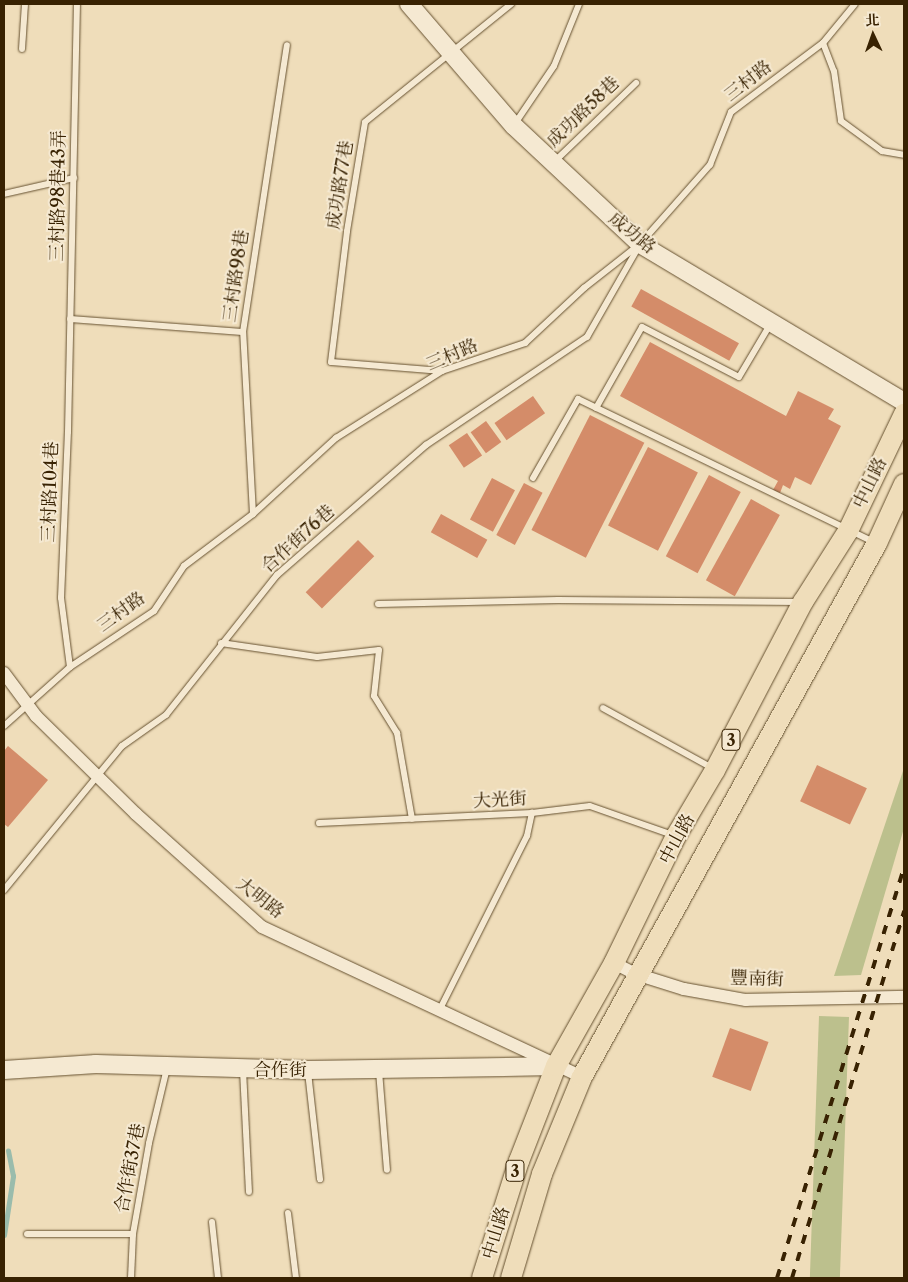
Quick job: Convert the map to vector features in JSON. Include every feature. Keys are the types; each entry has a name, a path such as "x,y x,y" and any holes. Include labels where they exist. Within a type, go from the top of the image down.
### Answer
{"main road":[{"name":"中山路","path":"482,1278 518,1161 556,1066 614,963 676,836 715,770 803,602 848,531 904,414"},
{"name":"中山路","path":"511,1278 542,1174 582,1077 636,974 876,543 904,484"}],"street":[{"name":"成功路","path":"409,4 514,126 640,244 904,402"},
{"name":"大明路","path":"4,673 28,706 96,775 262,927 582,1077"},
{"name":"豐南街","path":"614,963 636,974 684,989 746,1000 904,997"},
{"name":"合作街","path":"4,1070 96,1064 168,1065 243,1070 378,1070 556,1066"}],"lane":[{"path":"22,48 24,4"},
{"name":"三村路98巷43弄","path":"70,319 77,4"},
{"name":"成功路77巷","path":"442,372 331,362 347,231 365,122 450,51 511,4"},
{"path":"514,126 554,66 579,4"},
{"name":"三村路","path":"4,726 70,667 154,611 184,566 253,514 336,438 442,372 525,344 584,288 640,244 710,165 731,112 823,44 855,4"},
{"path":"823,44 834,71 841,122 882,151 904,155"},
{"name":"三村路98巷","path":"253,514 243,332 287,45"},
{"name":"成功路58巷","path":"552,163 636,83"},
{"path":"4,194 74,178"},
{"name":"合作街76巷","path":"4,890 74,808 96,775 122,746 166,715 276,575 426,445 587,337 640,244"},
{"path":"70,319 243,332"},
{"name":"三村路104巷","path":"70,319 61,598 70,667"},
{"path":"596,408 642,327 739,377 772,322"},
{"path":"533,478 578,399 876,543"},
{"path":"378,604 558,600 803,602"},
{"path":"221,643 317,657 379,650 374,696 397,733 412,819"},
{"path":"603,708 715,770"},
{"name":"大光街","path":"319,822 532,814 590,806 676,836"},
{"path":"440,1009 527,836 532,814"},
{"name":"合作街37巷","path":"131,1278 133,1234 149,1143 168,1065"},
{"path":"243,1070 249,1192"},
{"path":"308,1070 320,1179"},
{"path":"378,1070 387,1170"},
{"path":"288,1213 296,1278"},
{"path":"212,1222 218,1278"},
{"path":"27,1234 133,1234"}],"green space":[{"path":"904,768 904,828 861,975 834,976"},
{"path":"819,1016 849,1017 840,1278 810,1278"}],"building":[{"path":"641,289 739,343 729,361 631,306"},
{"path":"650,342 786,416 798,391 834,409 828,419 841,426 811,485 795,477 790,489 783,485 780,493 773,490 778,481 620,396"},
{"path":"533,396 545,413 507,440 494,423"},
{"path":"590,415 644,443 586,558 531,530"},
{"path":"486,421 501,442 486,453 471,432"},
{"path":"467,433 482,455 464,468 449,445"},
{"path":"648,447 698,472 658,551 608,525"},
{"path":"709,475 741,492 698,573 666,556"},
{"path":"492,478 515,490 493,532 470,519"},
{"path":"524,483 543,493 515,545 496,535"},
{"path":"751,499 780,515 735,596 706,580"},
{"path":"441,514 487,540 477,558 431,532"},
{"path":"358,540 374,556 322,609 306,592"},
{"path":"8,746 48,780 8,827 4,824 4,751"},
{"path":"817,765 867,788 850,824 800,801"},
{"path":"730,1028 769,1042 751,1091 712,1077"}],"waterway":[{"path":"4,1235 13,1176 8,1150"}],"railway":[{"path":"777,1278 904,868"},
{"path":"792,1278 904,911"}]}
